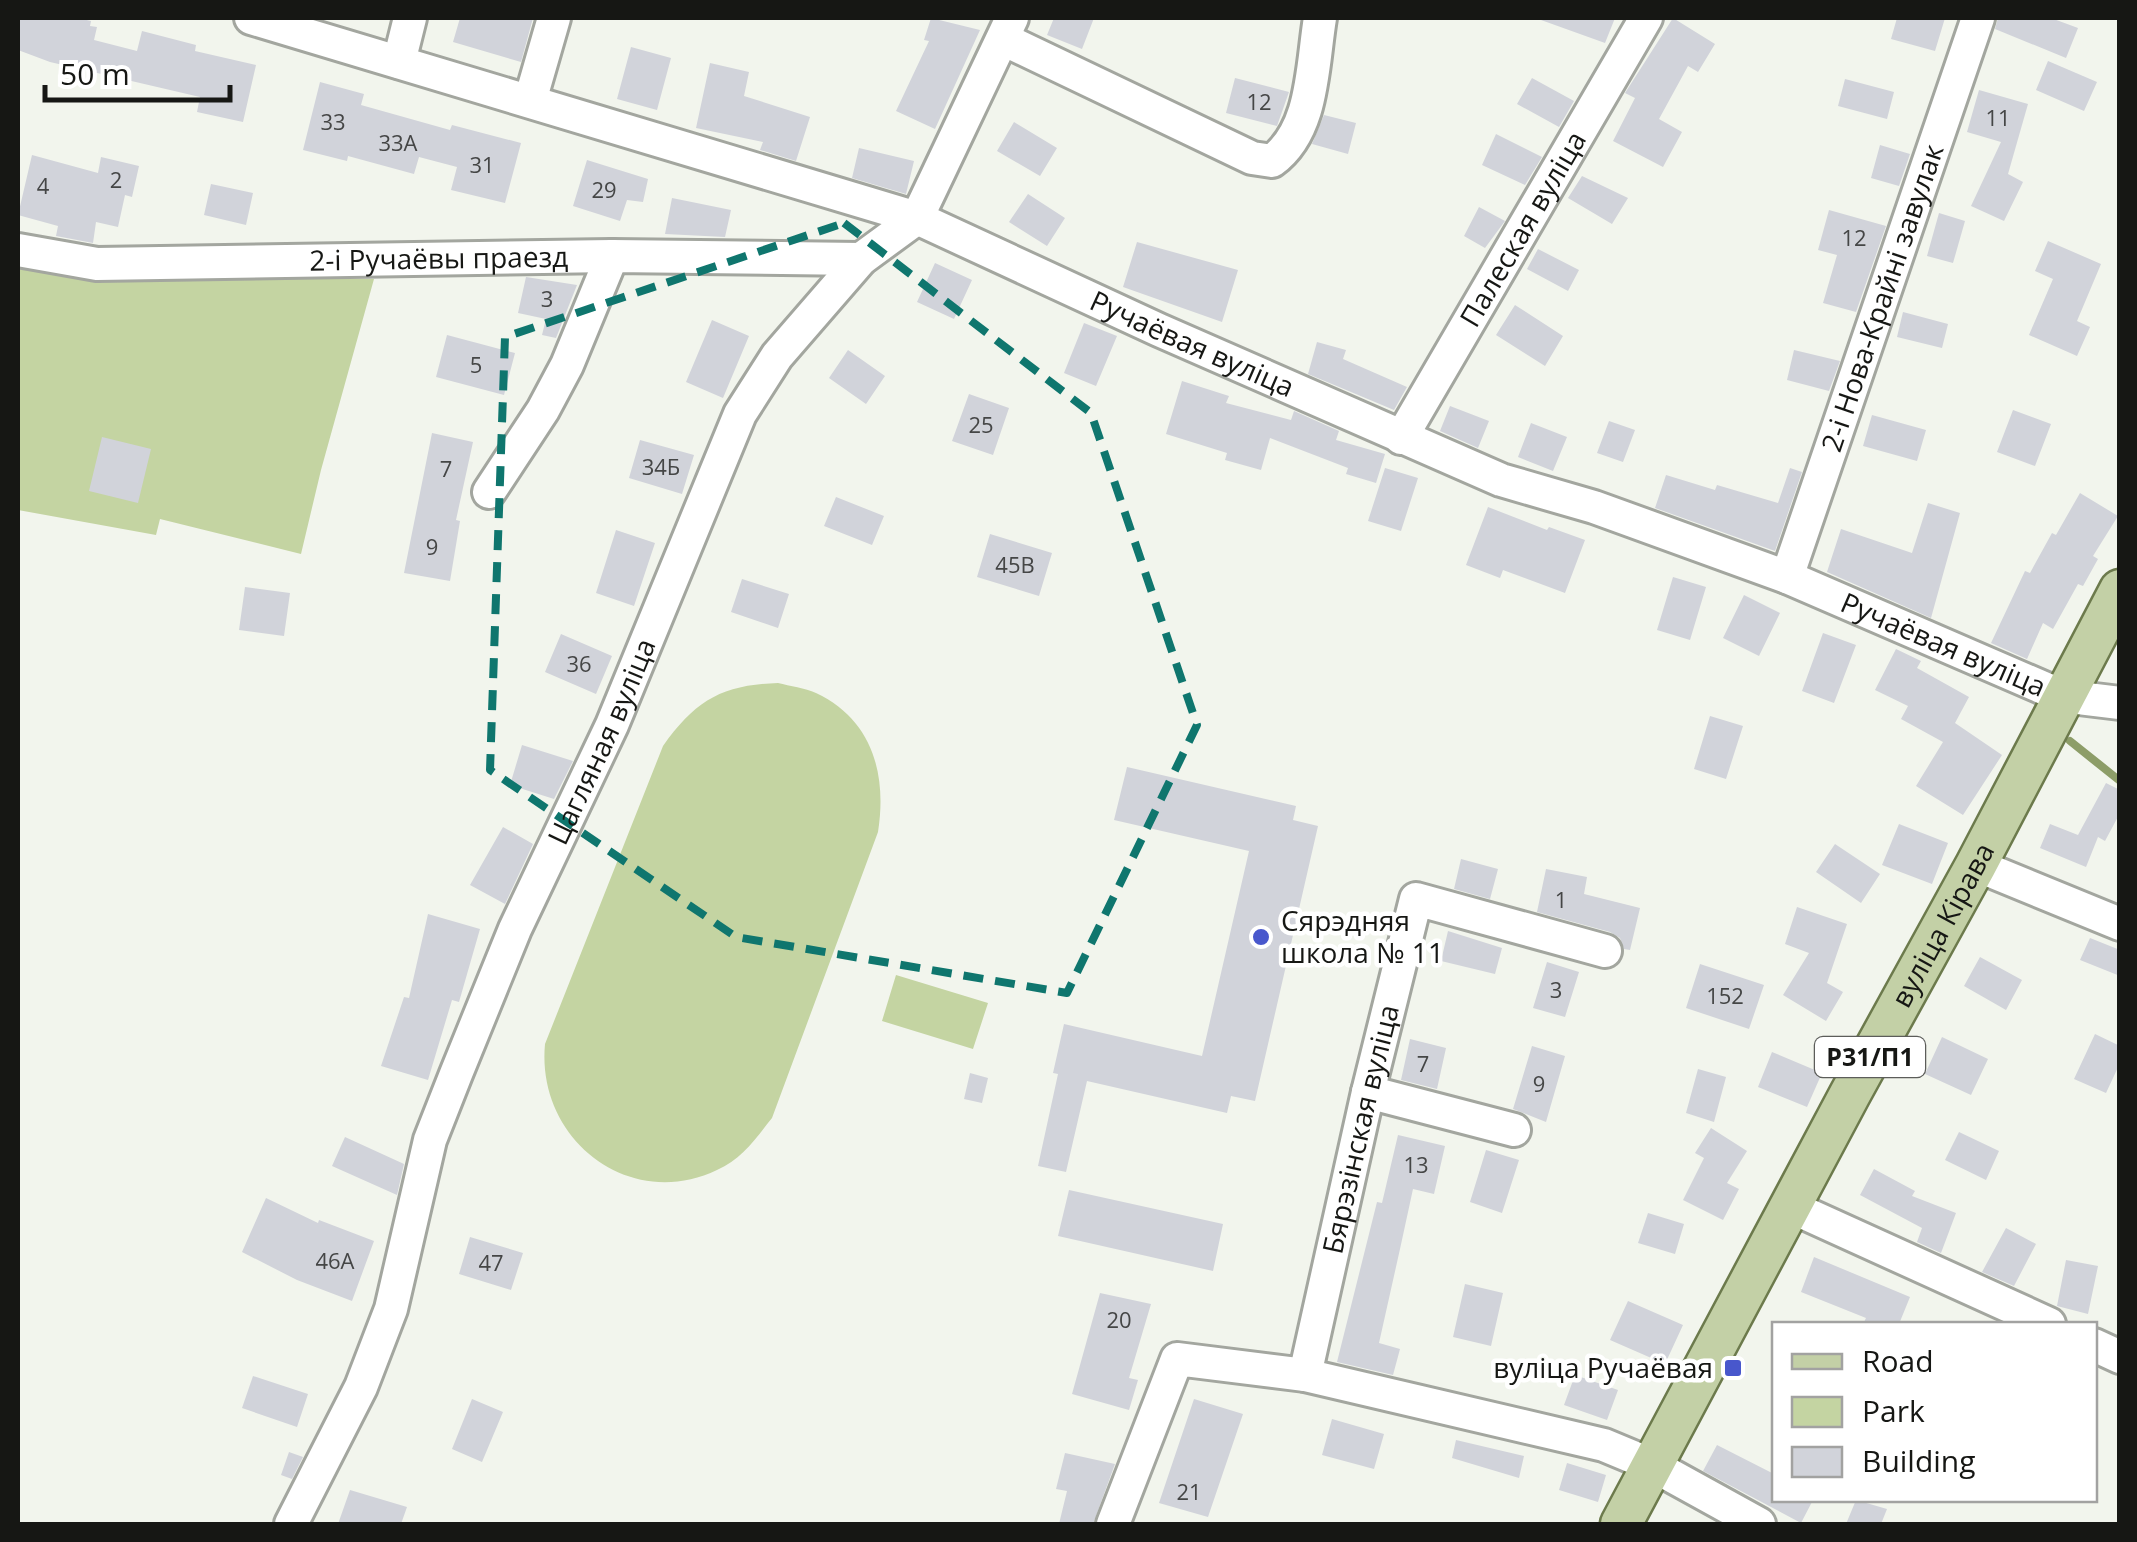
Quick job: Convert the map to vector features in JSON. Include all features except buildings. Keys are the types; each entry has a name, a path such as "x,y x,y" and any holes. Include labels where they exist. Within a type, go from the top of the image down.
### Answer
{"main road":[{"name":"вуліца Кірава","path":"1621,1524 1789,1206 1976,866 2120,590"}],"street":[{"name":"Ручаёвая вуліца","path":"251,18 916,218 1500,480 1594,507 1787,578 2062,696 2120,704"},
{"path":"399,62 410,18"},
{"path":"530,101 554,18"},
{"path":"1007,28 1252,158 1272,161 1288,150 1301,128 1320,18"},
{"name":"Палеская вуліца","path":"1401,438 1646,18"},
{"name":"2-і Нова-Крайні завулак","path":"1787,578 1978,18"},
{"name":"Цагляная вуліца","path":"291,1524 361,1387 391,1309 430,1140 516,929 612,725 740,414 777,356 861,258 916,218 1007,28"},
{"name":"2-і Ручаёвы праезд","path":"18,250 97,264 612,256 861,258"},
{"path":"489,492 543,410 567,365 612,256"},
{"path":"1976,866 2120,924"},
{"name":"Бярэзінская вуліца","path":"1306,1375 1368,1092 1416,899 1606,951"},
{"path":"1368,1092 1514,1130"},
{"path":"1789,1206 2045,1322"},
{"path":"1113,1524 1178,1360 1306,1375 1604,1446 1652,1465 1759,1524"}],"highlighted area":[{"path":"844,223 1091,413 1197,725 1067,993 736,937 490,770 505,337"}],"green space":[{"path":"18,267 80,276 374,279 301,554 160,519 156,535 18,510"},
{"path":"778,683 812,691 835,704 863,734 877,770 878,832 772,1118 741,1154 717,1170 684,1181 652,1181 622,1174 595,1158 572,1137 556,1110 546,1078 545,1044 663,746 687,717 712,698 741,687"},
{"path":"896,975 988,1003 973,1049 882,1021"}],"waterway":[{"path":"2070,741 2120,781"}],"place":[{"name":"Сярэдняя школа № 11","path":"1261,937"},
{"name":"вуліца Ручаёвая","path":"1733,1368"}]}
